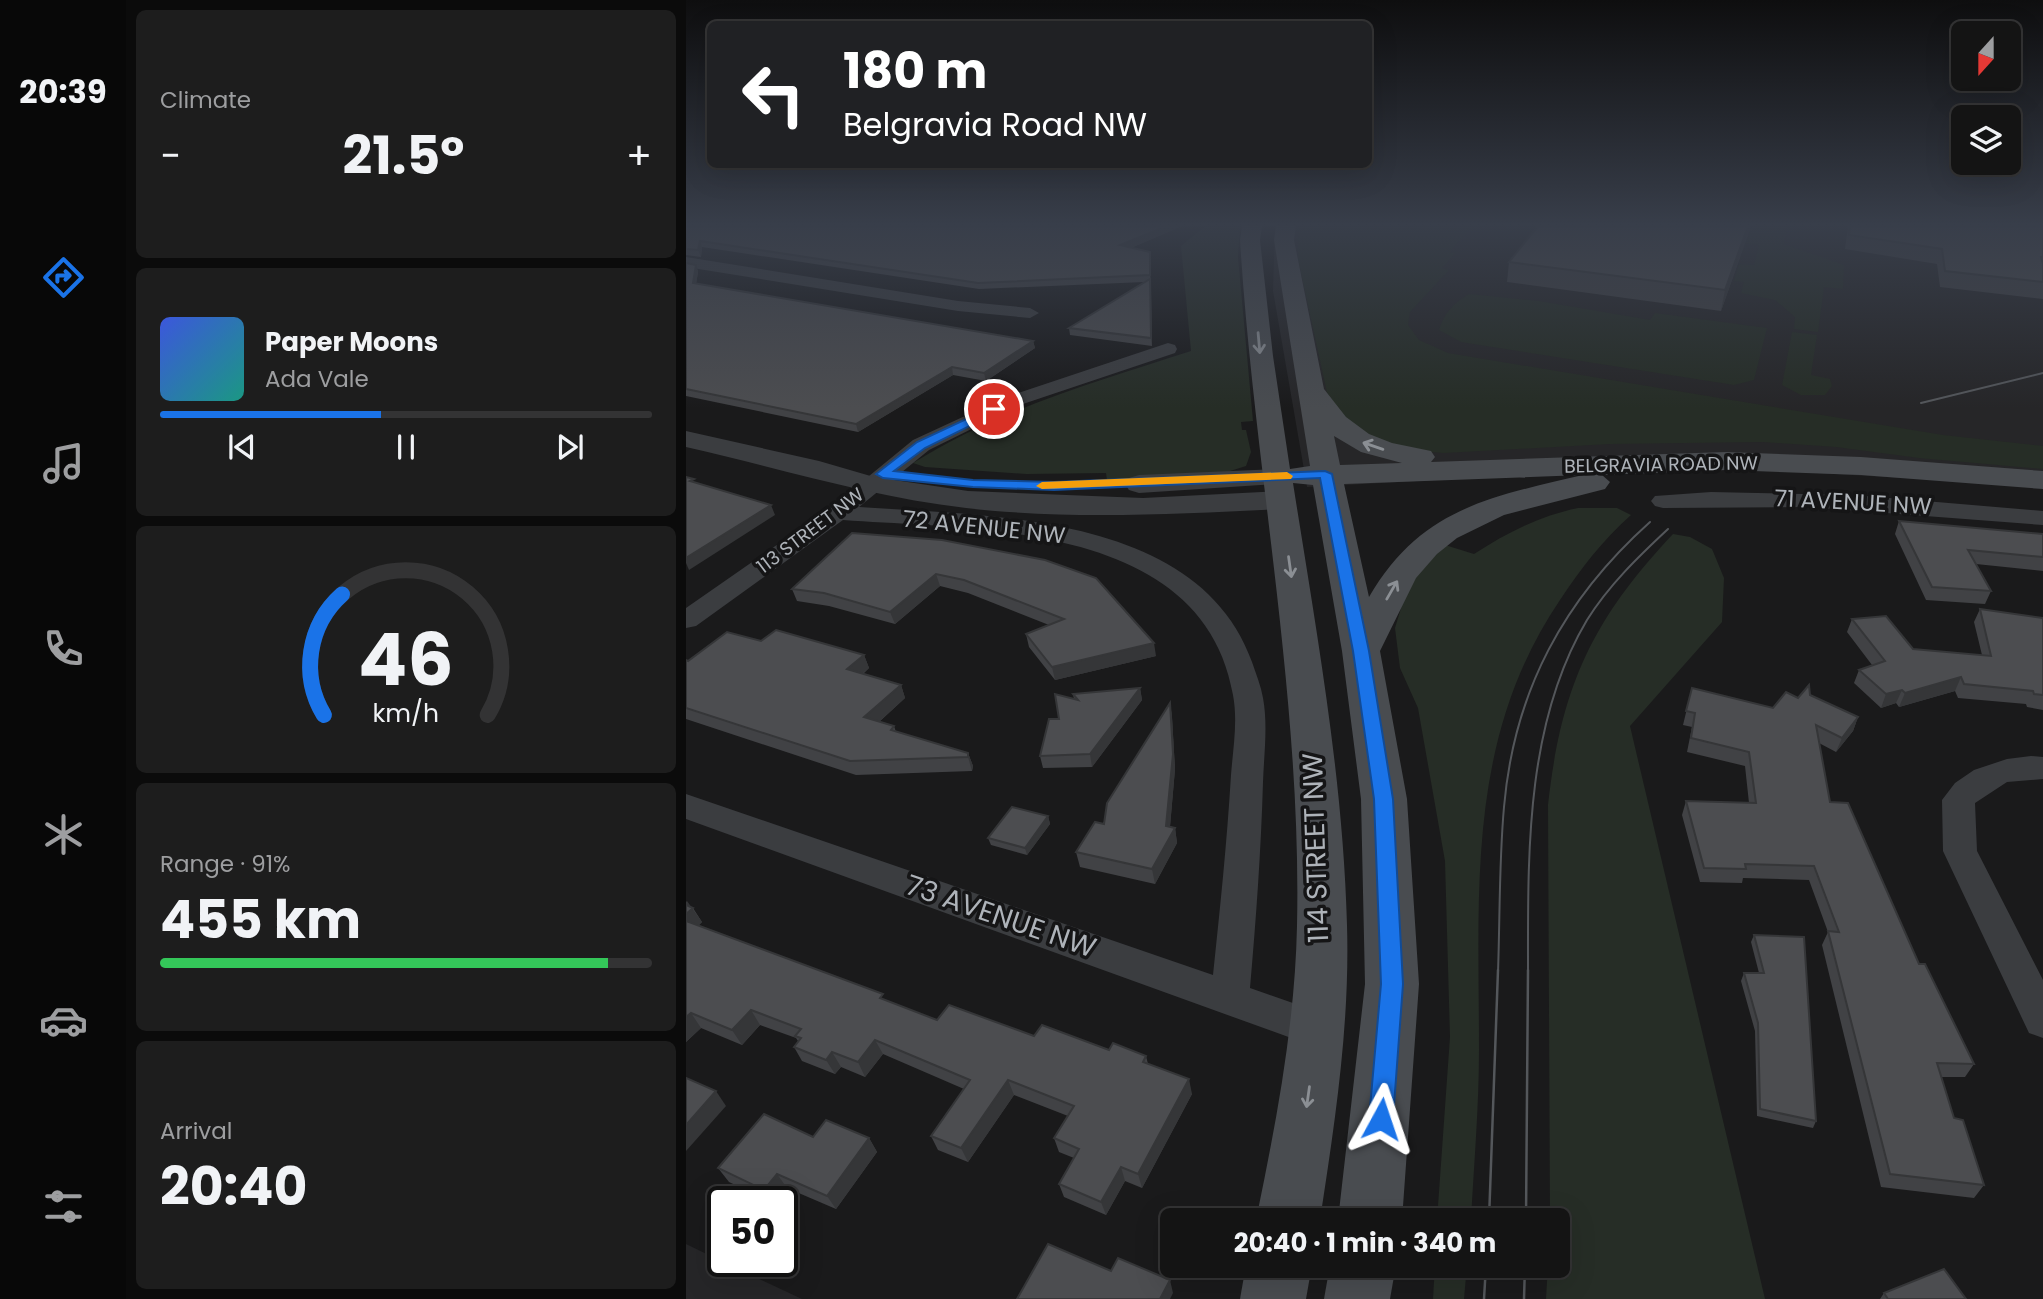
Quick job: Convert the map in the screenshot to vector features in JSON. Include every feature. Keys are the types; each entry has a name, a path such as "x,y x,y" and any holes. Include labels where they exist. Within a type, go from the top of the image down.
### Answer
{"main road":[{"path":"1254,287 1262,370 1279,488"},
{"path":"1292,287 1361,651 1384,799 1392,984 1371,1208"},
{"path":"1311,390 1332,422 1349,436 1370,446 1402,455 1512,470"},
{"name":"BELGRAVIA ROAD NW","path":"1279,488 1327,476 1512,470 1643,462 1793,462 2043,480"},
{"name":"BELGRAVIA ROAD NW","path":"1327,476 1595,482 1655,478 1782,478 2043,497"},
{"path":"1361,651 1395,583 1408,565 1440,536 1475,515 1595,482"},
{"name":"114 STREET NW","path":"1279,488 1303,659 1318,810 1322,927 1316,1029 1306,1117 1290,1208"},
{"path":"1273,1299 1277,1278"},
{"path":"1357,1299 1361,1278"}],"street":[{"path":"838,287 958,306 1030,313"},
{"name":"113 STREET NW","path":"686,620 838,513 921,445 979,416 1083,376 1168,349"},
{"name":"72 AVENUE NW","path":"686,439 968,500 1143,507 1279,488"},
{"name":"72 AVENUE NW","path":"876,480 1054,486 1279,488"},
{"name":"71 AVENUE NW","path":"1663,501 1751,497 1825,498 2043,518"},
{"name":"72 AVENUE NW","path":"838,513 1014,526 1073,536 1150,564 1198,598 1234,648 1248,696 1245,835 1230,996"},
{"path":"2043,768 2031,767 2000,772 1971,784 1958,800 1960,851 2043,1020"},
{"name":"73 AVENUE NW","path":"686,806 1230,996 1316,1029"}],"shaded area":[{"path":"1185,287 1241,287 1253,421 1241,422 1242,430 1246,430 1251,452 1246,466 1227,472 1107,480 1106,473 1026,474 925,467 913,463 1013,412 1191,351"},
{"path":"1273,287 2043,287 2043,486 1697,466 1307,487"},
{"path":"1304,287 1434,287 1410,312 1408,325 1419,340 1448,353 1943,435 2043,446 2043,469 1763,442 1610,444 1444,453 1416,451 1367,438 1331,411"},
{"path":"1743,287 1843,287 1843,289 1824,287 1818,332 1794,329 1795,317 1775,300 1741,293"},
{"path":"1469,294 1539,301 1650,320 1655,313 1767,328 1754,380 1734,385 1461,342 1439,330 1450,309"},
{"path":"1792,332 1817,335 1811,375 1830,379 1832,386 1825,395 1801,395 1782,385"},
{"path":"1578,508 1617,508 1631,515 1592,555 1560,600 1530,653 1508,706 1493,761 1484,817 1478,932 1479,1071 1472,1208 1438,1208 1450,1037 1445,861 1418,708 1400,668 1395,628 1408,585 1445,545 1474,554 1524,526"},
{"path":"1673,534 1690,537 1712,549 1724,578 1722,622 1630,726 1765,1299 1546,1299 1547,1278 1570,1278 1570,1208 1550,1208 1548,805 1554,763 1572,690 1601,626 1645,565"},
{"path":"686,1244 707,1254 707,1277 755,1277 802,1299 686,1299"},
{"path":"1434,1278 1466,1278 1464,1299 1433,1299"}],"building":[{"path":"686,287 714,287 1033,341 984,373 952,367 856,424 686,389"},
{"path":"1137,287 1150,287 1151,338 1069,328"},
{"path":"1699,287 1726,287 1725,290"},
{"path":"686,477 694,479 690,481 771,505 686,558"},
{"path":"1899,521 2043,534 2043,557 1968,550 1991,591 1932,587"},
{"path":"852,533 942,540 1045,560 1096,578 1154,643 1052,667 1026,634 1064,619 964,580 936,574 890,612 824,593 792,589"},
{"path":"1980,609 2043,618 2043,695 2034,694 2033,691 1964,684 1961,677 1905,693 1902,690 1886,694 1859,670 1885,661 1852,619 1886,616 1913,649 1991,656"},
{"path":"776,630 864,655 847,669 901,685 864,717 894,726 891,730 968,753 968,757 850,761 686,708 686,660 727,632 761,641"},
{"path":"1809,685 1810,695 1858,717 1842,738 1816,725 1830,802 1848,803 1919,964 1925,964 1974,1064 1937,1063 1954,1118 1963,1120 1984,1185 1890,1174 1828,931 1839,932 1814,866 1745,864 1746,869 1704,868 1686,801 1756,803 1749,752 1691,738 1695,713 1686,711 1692,688 1773,708 1786,692 1798,698"},
{"path":"1140,688 1090,754 1040,756 1049,719 1059,719 1055,694 1078,700 1073,694"},
{"path":"1170,703 1173,754 1166,826 1175,828 1152,869 1076,852 1095,822 1104,824 1107,803"},
{"path":"1012,807 1048,816 1025,848 988,838"},
{"path":"686,905 693,908 686,914"},
{"path":"686,921 883,994 880,998 937,1020 949,1005 1034,1036 1042,1025 1109,1050 1113,1043 1146,1056 1143,1062 1189,1079 1138,1174 1121,1167 1101,1202 1059,1184 1079,1149 1054,1138 1074,1106 1008,1080 961,1148 931,1136 970,1080 875,1040 858,1062 832,1052 826,1060 794,1047 801,1038 795,1036 801,1029 751,1010 732,1030 691,1013 686,1017"},
{"path":"1754,935 1804,937 1816,1121 1760,1109 1758,1023 1744,973 1764,973"},
{"path":"686,1078 716,1091 686,1125"},
{"path":"764,1114 813,1137 826,1120 869,1138 827,1196 777,1174 767,1186 756,1186 718,1168"},
{"path":"1048,1244 1111,1271 1118,1258 1170,1280 1160,1299 1017,1299"},
{"path":"1944,1269 1966,1299 1888,1299 1884,1293"}],"tram line":[{"path":"1921,403 2043,373"},
{"path":"1498,972 1504,807 1519,724 1548,650 1569,615 1592,583 1650,522"},
{"path":"1528,970 1528,882 1534,791 1552,702 1567,660 1587,620 1624,572 1668,529"},
{"path":"1489,1208 1498,970"},
{"path":"1526,1208 1528,970"},
{"path":"1484,1299 1485,1278"},
{"path":"1524,1299 1525,1278"}],"slow traffic":[{"path":"1042,486 1122,485 1248,476 1287,476"}],"route":[{"path":"994,409 921,445 883,474 973,484 1054,486 1325,474 1361,651 1384,799 1392,984 1381,1119"}]}
